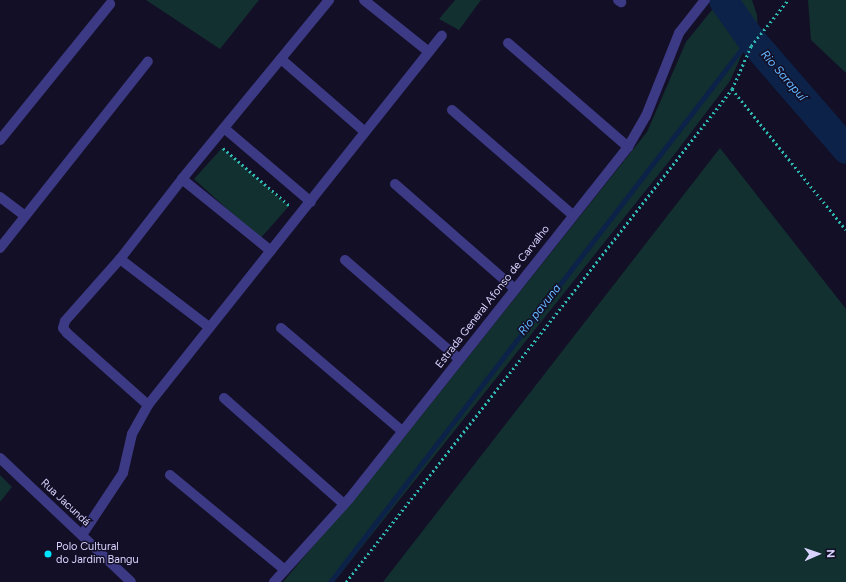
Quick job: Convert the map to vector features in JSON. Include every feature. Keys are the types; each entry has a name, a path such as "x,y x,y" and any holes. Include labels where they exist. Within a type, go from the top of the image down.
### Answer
{"street":[{"path":"148,405 63,328 65,321 120,259 182,179 329,0"},
{"path":"364,0 429,52"},
{"name":"Estrada General Afonso de Carvalho","path":"274,582 344,504 628,146 646,116 679,33 702,3"},
{"path":"0,140 110,4"},
{"path":"82,535 123,473 132,434 148,405 442,36"},
{"path":"508,43 628,146"},
{"path":"281,59 365,132"},
{"path":"0,248 148,61"},
{"path":"452,110 573,215"},
{"path":"224,128 311,202"},
{"path":"182,179 271,251"},
{"path":"395,184 515,289"},
{"path":"0,197 25,216"},
{"path":"120,259 209,327"},
{"path":"345,260 459,359"},
{"path":"281,328 402,431"},
{"path":"224,398 344,504"},
{"name":"Rua Jacundá","path":"0,458 131,582"},
{"path":"170,475 284,570"}],"path":[{"path":"346,582 732,89 746,57 772,19 788,0"},
{"path":"732,89 846,230"},
{"path":"216,151 220,146 256,175 290,206 286,211"}],"green space":[{"path":"146,0 259,0 220,49"},
{"path":"455,0 481,0 459,30 439,19"},
{"path":"720,0 752,0 757,15 758,32 742,54 730,81 674,155 334,582 283,582 406,435 647,132 686,42"},
{"path":"808,0 846,0 846,73 811,40"},
{"path":"222,148 289,206 260,239 194,179"},
{"path":"720,148 846,309 846,582 383,582"},
{"path":"0,475 12,487 0,502"}],"waterway":[{"name":"Rio Sarapuí","path":"723,0 750,38 846,149"},
{"name":"Rio pavuna","path":"330,582 750,38"}],"place":[{"name":"Polo Cultural do Jardim Bangu","path":"48,554"}]}
